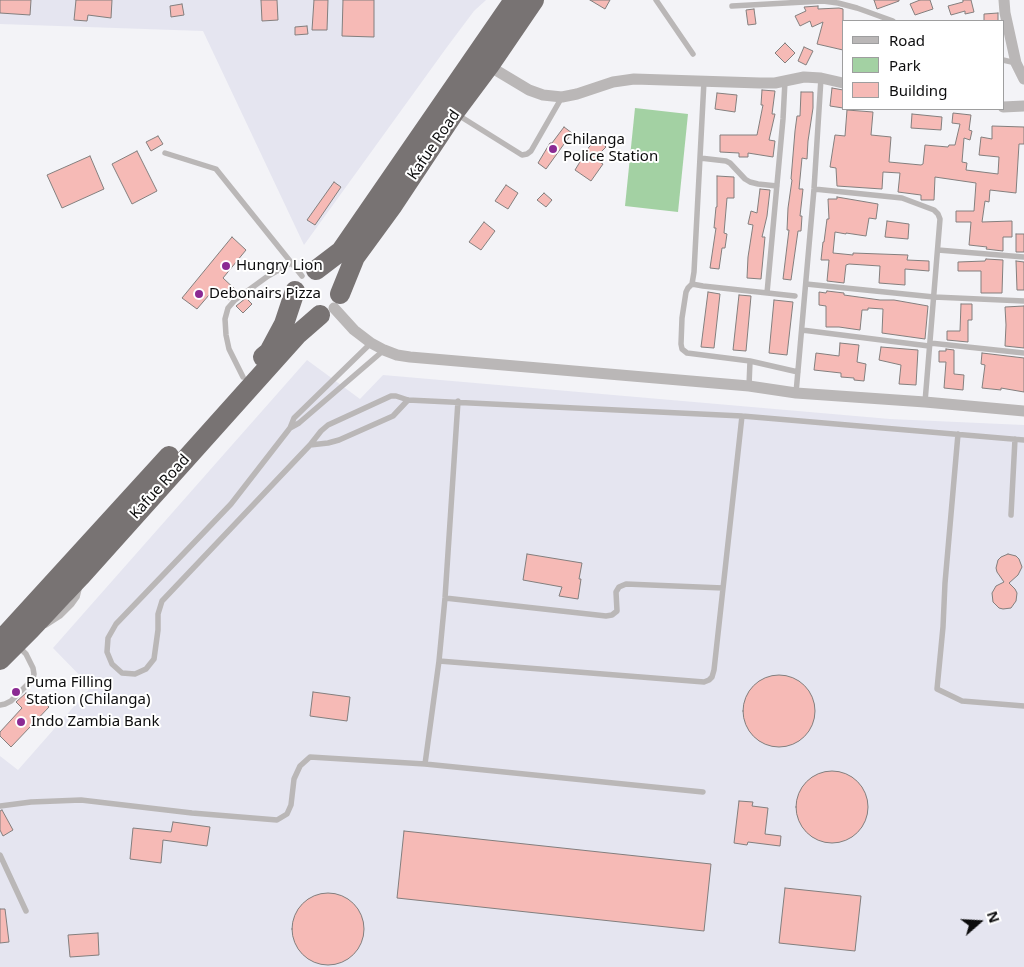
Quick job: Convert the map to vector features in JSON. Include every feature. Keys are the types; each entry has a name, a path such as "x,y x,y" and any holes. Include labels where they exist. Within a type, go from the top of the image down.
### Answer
{"highway":[{"name":"Kafue Road","path":"0,660 7,640 243,377 268,352 284,324 301,275 342,251 514,0"},
{"name":"Kafue Road","path":"7,640 31,629 297,335 332,306 355,257 412,179 454,113 534,0"},
{"path":"322,270 334,276 340,287 332,306 313,314 300,306 296,298 301,275 322,270"}],"street":[{"path":"1004,0 1016,63 1024,79"},
{"path":"489,66 529,90 543,96 562,97 613,82 634,79 760,83 785,81 795,78 821,78 842,83"},
{"path":"1004,107 1024,106"},
{"path":"332,306 354,330 371,343 384,350 410,357 749,386 796,393 1024,411"}],"lane":[{"path":"656,0 693,54"},
{"path":"732,6 823,1 841,2 890,20"},
{"path":"1004,60 1016,63"},
{"path":"796,393 814,189 821,78"},
{"path":"704,81 694,272 692,284 686,292 682,318 682,349 687,352 750,361 798,372"},
{"path":"767,293 785,81"},
{"path":"454,113 522,155 531,151 562,97"},
{"path":"165,153 216,168 301,275"},
{"path":"700,158 726,161 750,182 777,186"},
{"path":"814,189 902,198 934,210 938,214 940,220 938,250 925,402"},
{"path":"938,250 1024,258"},
{"path":"243,377 229,349 225,320 228,308 268,276 301,275"},
{"path":"692,284 795,296"},
{"path":"806,284 934,297 1024,301"},
{"path":"802,330 930,345 1024,353"},
{"path":"371,343 294,418 290,428 231,504 116,624 108,638 107,652 112,664 122,673 134,674 146,669 154,659 158,614 162,601 310,445 320,431 328,425 388,397 396,396 408,400 742,416 1024,440"},
{"path":"290,428 299,424 384,350"},
{"path":"749,386 750,361"},
{"path":"310,445 338,440 393,416 408,400"},
{"path":"424,764 439,661 445,598 458,401"},
{"path":"439,661 704,682 709,680 714,670 742,416"},
{"path":"958,434 943,627 936,689 962,701 1024,706"},
{"path":"1011,515 1014,439"},
{"path":"445,598 606,616 612,615 616,611 616,592 619,587 626,584 723,588"},
{"path":"0,705 11,701 33,679 34,674 26,654 7,640"},
{"path":"0,806 31,802 81,800 192,813 277,820 287,814 291,805 294,779 300,766 310,757 424,764 703,792"},
{"path":"0,855 26,911"}],"shaded area":[{"path":"0,0 486,0 474,11 447,47 304,245 203,31 0,24"},
{"path":"307,360 360,399 383,375 890,419 1024,425 1024,967 0,967 0,756 18,770 91,687 53,648"}],"green space":[{"path":"635,108 688,114 678,212 625,206"}],"building":[{"path":"0,0 31,0 30,15 0,13"},
{"path":"76,0 112,0 111,18 88,15 87,21 74,20"},
{"path":"261,0 277,0 278,20 262,21"},
{"path":"314,0 328,0 327,30 312,30"},
{"path":"343,0 374,0 374,37 342,36"},
{"path":"590,0 610,0 605,9"},
{"path":"874,0 899,0 899,1 877,9"},
{"path":"920,0 930,0 933,9 915,15 910,4"},
{"path":"963,0 971,0 974,12 965,14 965,11 951,15 948,6 963,2"},
{"path":"182,4 184,15 171,17 170,6"},
{"path":"818,6 818,9 843,9 842,50 817,44 823,22 812,27 810,21 800,26 795,16 806,11 804,7"},
{"path":"754,9 756,24 748,25 746,10"},
{"path":"998,13 998,20 984,20 984,14"},
{"path":"307,26 308,34 295,35 295,27"},
{"path":"785,43 795,53 785,63 775,53"},
{"path":"804,47 813,51 806,65 798,61"},
{"path":"832,88 842,90 842,108 830,106"},
{"path":"762,90 775,91 772,114 775,114 769,140 775,141 773,157 748,153 748,157 739,157 739,153 720,152 720,135 757,135 763,105 761,105"},
{"path":"801,92 813,92 813,108 807,159 802,158 799,189 803,189 800,216 802,216 801,231 798,231 791,280 783,279 789,230 787,230 788,208 795,131 797,116 800,116"},
{"path":"717,93 737,95 735,112 715,109"},
{"path":"847,110 873,112 871,135 891,137 889,162 921,165 923,164 925,145 948,147 949,145 955,145 960,124 952,123 953,113 971,115 969,130 972,131 970,140 964,138 962,162 967,163 966,170 998,174 999,157 979,155 981,137 992,139 992,126 1024,127 1024,144 1019,144 1016,193 990,190 989,202 985,201 982,222 1012,221 1012,237 1003,237 1003,251 969,245 971,222 956,222 956,211 974,211 976,183 935,177 934,200 921,200 921,195 898,192 900,173 883,172 882,189 837,186 836,168 830,167 835,135 845,136"},
{"path":"912,114 942,117 941,130 911,128"},
{"name":"Chilanga Police Station","path":"564,127 572,133 546,169 538,163 550,143 552,143"},
{"path":"158,136 163,144 151,151 146,142"},
{"path":"597,139 606,147 594,159 603,164 591,181 575,170 589,147"},
{"path":"137,151 157,191 132,204 112,164"},
{"path":"90,156 104,189 62,208 47,175"},
{"path":"717,176 734,177 734,198 727,198 724,233 727,234 725,248 722,248 719,269 710,268 716,228 714,228 717,207"},
{"path":"334,182 341,187 315,225 307,220"},
{"path":"506,185 518,193 508,209 495,201"},
{"path":"760,189 770,190 762,237 765,237 761,279 747,278 753,225 748,224 751,211 757,213"},
{"path":"544,193 552,200 546,207 537,200"},
{"path":"837,197 878,204 876,219 869,218 866,236 835,232 833,253 908,255 907,260 929,261 929,271 905,269 905,285 879,283 880,266 849,264 846,265 844,283 827,281 829,260 821,260 827,219 829,219 828,199 837,199"},
{"path":"887,221 909,224 908,239 885,237"},
{"path":"484,222 495,231 481,250 469,242"},
{"path":"1016,234 1024,234 1024,252 1016,252"},
{"path":"232,237 246,250 223,278 238,292 229,300 215,288 197,309 182,298"},
{"path":"986,259 1003,260 1002,293 981,293 981,271 958,271 958,262 985,261"},
{"path":"1016,261 1024,262 1024,290 1017,290"},
{"path":"827,291 928,306 925,339 882,333 883,309 868,308 868,310 862,310 860,330 826,327 826,306 819,305 819,292 826,293"},
{"path":"708,292 720,294 714,348 701,347"},
{"path":"739,295 751,296 746,351 733,350"},
{"path":"246,298 252,304 243,313 236,306"},
{"path":"774,300 793,302 787,355 769,353"},
{"path":"961,304 972,304 972,320 968,320 968,342 947,340 947,331 960,331"},
{"path":"1024,306 1024,348 1005,346 1005,307"},
{"path":"840,343 859,345 857,362 866,364 864,381 841,377 841,373 814,370 816,353 839,356"},
{"path":"881,347 918,350 916,385 899,384 901,365 879,360"},
{"path":"946,349 954,350 954,374 964,375 963,390 944,388 946,362 939,362 939,351 946,351"},
{"path":"982,353 1024,358 1024,392 1001,388 1001,390 982,388 985,365 981,364"},
{"path":"527,554 582,563 578,599 559,596 562,587 523,580"},
{"path":"1008,554 1016,556 1022,567 1018,575 1009,583 1017,593 1016,601 1011,608 1003,609 993,602 992,593 996,586 1004,582 997,572 998,560"},
{"path":"786,675 805,685 813,697 815,711 813,725 805,737 793,745 772,747 753,737 745,725 743,704 753,685 765,677"},
{"path":"313,692 350,697 347,721 310,716"},
{"path":"26,693 32,698 35,694 49,707 11,747 0,736 0,732 22,708 16,702"},
{"path":"839,771 858,781 866,793 868,807 866,821 858,833 846,841 825,843 806,833 798,821 796,800 806,781 818,773"},
{"path":"739,801 753,802 752,806 768,808 765,834 781,836 780,846 748,842 747,845 734,843"},
{"path":"2,810 13,830 3,836 0,830 0,811"},
{"path":"173,822 210,827 207,846 163,840 161,863 130,859 133,828 171,832"},
{"path":"404,831 711,864 704,931 397,898"},
{"path":"785,888 861,896 855,951 779,943"},
{"path":"335,893 354,903 362,915 364,929 362,943 354,955 342,963 321,965 302,955 294,943 292,922 302,903 314,895"},
{"path":"0,909 5,909 9,942 0,943"},
{"path":"98,933 99,955 70,957 68,935"}],"place":[{"name":"Chilanga Police Station","path":"553,149"},
{"name":"Hungry Lion","path":"226,266"},
{"name":"Debonairs Pizza","path":"199,294"},
{"name":"Puma Filling Station (Chilanga)","path":"16,692"},
{"name":"Indo Zambia Bank","path":"21,722"}]}
